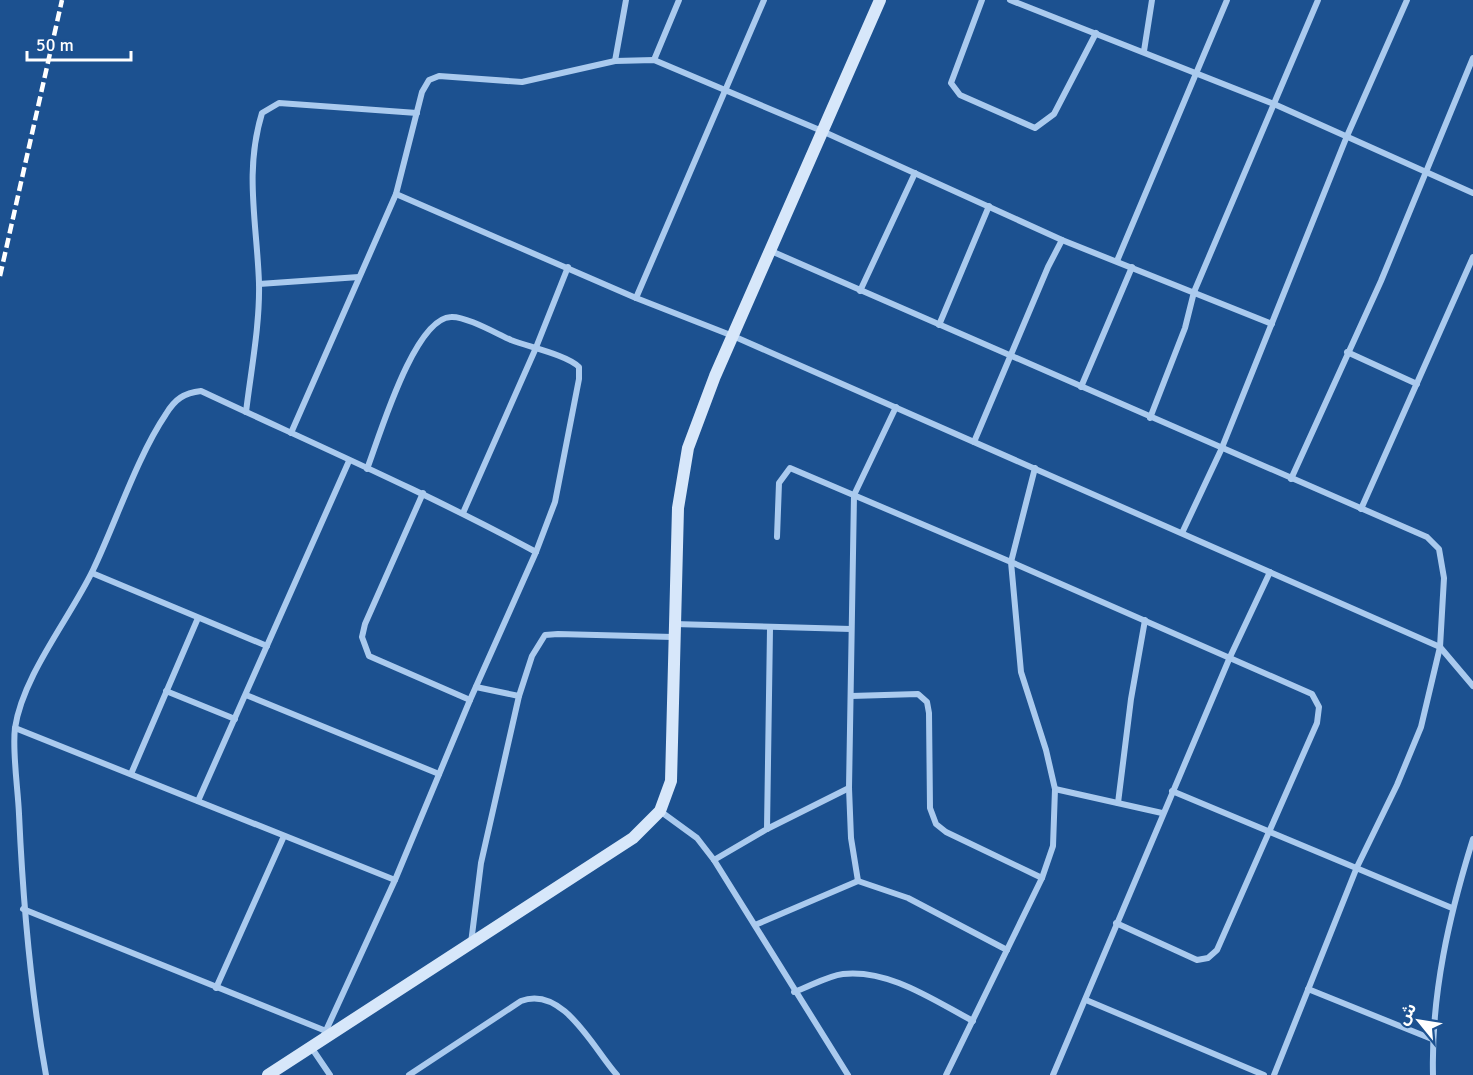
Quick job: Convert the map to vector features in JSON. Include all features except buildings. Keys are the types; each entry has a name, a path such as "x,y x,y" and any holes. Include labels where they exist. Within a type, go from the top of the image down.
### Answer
{"main road":[{"path":"268,1075 633,838 660,811 671,781 673,630 681,479 700,412 880,0"}],"street":[{"path":"615,61 626,0"},
{"path":"654,60 679,0"},
{"path":"636,298 764,0"},
{"path":"982,0 951,83 960,95 1035,128 1054,114 1096,33"},
{"path":"1010,0 1195,71 1428,171 1473,193"},
{"path":"1144,51 1152,0"},
{"path":"1117,261 1195,71 1227,0"},
{"path":"1150,418 1185,328 1194,292 1318,0"},
{"path":"1182,533 1221,450 1347,136 1407,0"},
{"path":"1291,479 1381,281 1473,58"},
{"path":"291,433 396,194 417,113 429,80 439,76 522,82 615,61 654,60 822,131 1062,240 1272,324"},
{"path":"246,412 259,284 251,196 257,129 262,113 279,103 417,113"},
{"path":"860,291 915,173"},
{"path":"396,194 636,298 733,336 1440,646 1473,686"},
{"path":"939,325 989,206"},
{"path":"974,442 1062,240"},
{"path":"771,252 1221,450 1426,537 1438,549 1444,578 1440,646 1421,727 1397,785 1357,867 1274,1075"},
{"path":"1361,509 1473,257"},
{"path":"463,513 535,350 568,267"},
{"path":"1081,387 1132,267"},
{"path":"259,284 359,277"},
{"path":"330,1075 320,1040 395,880 470,700 536,552 555,502 579,379 579,367 573,361 535,350 451,317 439,322 420,341 404,373 367,469"},
{"path":"1347,352 1417,384"},
{"path":"46,1075 33,1002 23,909 15,728 28,688 70,608 92,573 143,459 165,415 177,399 185,393 201,391 349,461 423,493 536,552"},
{"path":"858,881 851,838 849,788 854,495 896,408"},
{"path":"198,801 349,461"},
{"path":"777,537 779,483 784,473 790,468 1011,561 1312,694 1319,707 1317,723 1217,950 1208,958 1197,960 1116,923"},
{"path":"946,1075 1042,878 1053,846 1055,789 1046,750 1021,672 1011,561 1035,468"},
{"path":"423,493 365,624 364,644 369,656 470,700"},
{"path":"1056,1074 1162,813 1270,572"},
{"path":"92,573 267,646"},
{"path":"131,774 198,618"},
{"path":"1118,802 1131,699 1146,620"},
{"path":"767,829 770,629"},
{"path":"471,944 481,863 519,696 532,657 545,635 673,630 850,629"},
{"path":"476,687 519,696"},
{"path":"166,691 235,719"},
{"path":"851,696 918,694 927,702 930,808 936,824 946,832 1042,878"},
{"path":"246,695 439,774"},
{"path":"15,728 395,880"},
{"path":"714,860 767,829 849,788"},
{"path":"1055,789 1162,813"},
{"path":"1172,791 1452,908"},
{"path":"660,811 697,838 714,860 794,992 848,1075"},
{"path":"216,988 284,836"},
{"path":"1433,1075 1432,1039 1452,908 1472,849 1473,839"},
{"path":"755,926 858,881 908,898 1007,950"},
{"path":"23,909 216,988 320,1040"},
{"path":"794,992 840,974 870,973 907,986 973,1021"},
{"path":"1308,989 1432,1039"},
{"path":"410,1075 521,1001 533,997 547,999 563,1008 614,1074"},
{"path":"1086,1000 1264,1075"}],"railway":[{"path":"0,276 62,0"}]}
